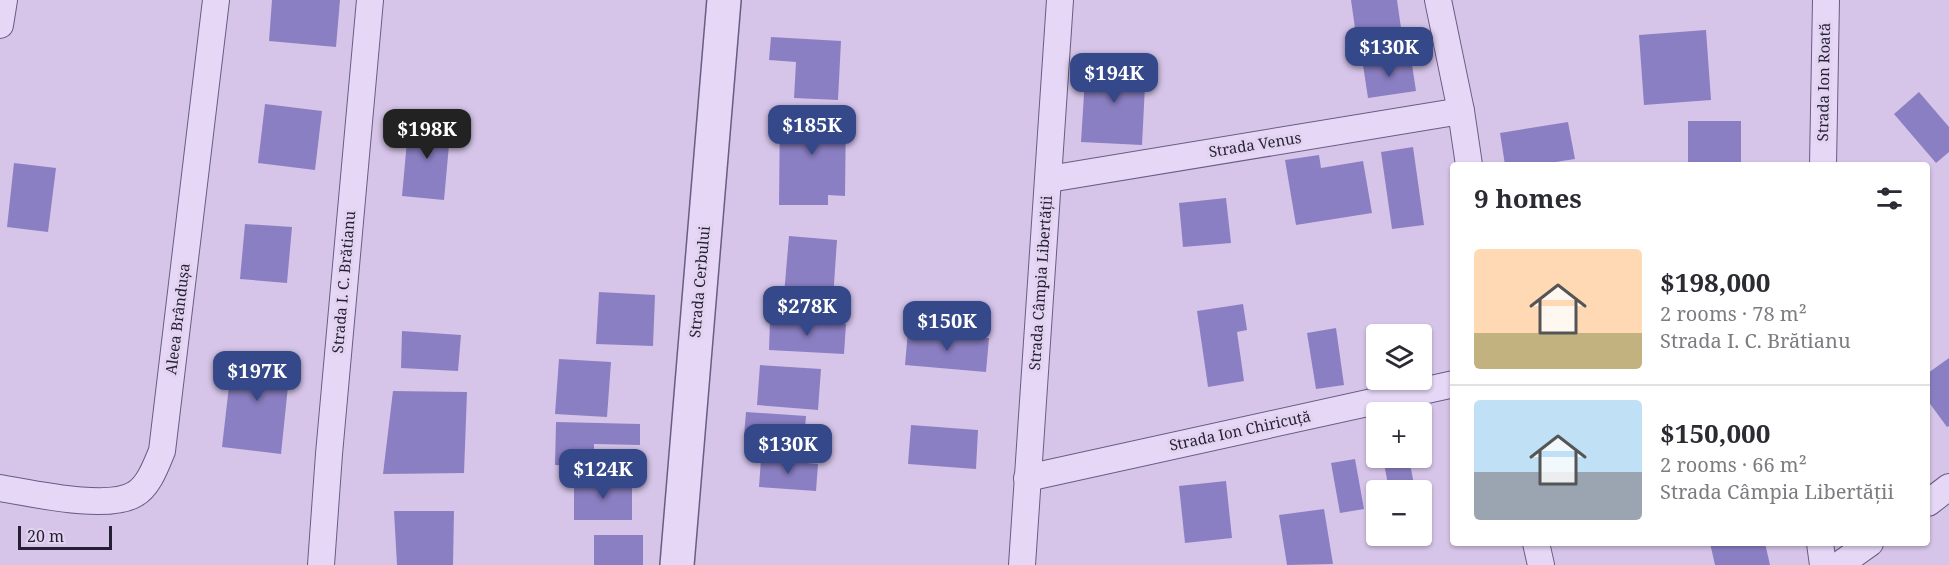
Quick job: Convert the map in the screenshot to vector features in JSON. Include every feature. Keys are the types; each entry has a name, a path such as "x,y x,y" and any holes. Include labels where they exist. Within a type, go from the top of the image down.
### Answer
{"street":[{"path":"0,25 4,0"},
{"name":"Aleea Brândușa","path":"0,488 85,501 115,500 135,494 149,479 162,451 216,0"},
{"name":"Strada I. C. Brătianu","path":"321,565 370,0"},
{"name":"Strada Cerbului","path":"677,565 724,0"},
{"name":"Strada Câmpia Libertății","path":"1022,565 1060,0"},
{"path":"1438,0 1470,162"},
{"name":"Strada Ion Roată","path":"1822,162 1826,0"},
{"name":"Strada Venus","path":"1048,179 1461,111"},
{"name":"Strada Ion Chiricuță","path":"1027,478 1450,385"},
{"path":"1930,501 1949,487"},
{"path":"1537,546 1540,565"},
{"path":"1820,546 1823,565"},
{"path":"1839,565 1866,546"}],"building":[{"path":"272,0 340,0 336,47 269,41"},
{"path":"1351,0 1397,0 1404,49 1359,56"},
{"path":"1706,30 1711,100 1644,105 1639,35"},
{"path":"771,37 841,41 838,100 794,98 796,62 769,60"},
{"path":"1411,58 1416,91 1368,98 1363,65"},
{"path":"1086,62 1146,66 1142,145 1081,142"},
{"path":"1919,92 1949,127 1949,152 1936,163 1894,114"},
{"path":"265,104 322,111 315,170 258,163"},
{"path":"780,108 846,109 845,196 828,195 828,205 779,205"},
{"path":"409,119 451,123 444,200 402,196"},
{"path":"1688,121 1741,121 1741,162 1688,162"},
{"path":"1568,122 1575,159 1556,162 1505,162 1500,133"},
{"path":"1413,147 1424,225 1392,229 1381,152"},
{"path":"1319,155 1321,168 1363,161 1372,213 1296,225 1285,160"},
{"path":"14,163 56,168 48,232 7,227"},
{"path":"1226,198 1231,243 1183,247 1179,203"},
{"path":"245,224 292,227 287,283 240,279"},
{"path":"789,236 837,240 833,299 784,295"},
{"path":"599,292 655,295 653,346 596,344"},
{"path":"1243,304 1247,330 1237,332 1244,381 1208,387 1197,311"},
{"path":"770,320 846,324 844,354 769,350"},
{"path":"1336,328 1344,385 1316,389 1307,333"},
{"path":"402,331 461,335 458,371 401,368"},
{"path":"908,331 989,338 986,372 905,365"},
{"path":"233,351 291,357 281,454 222,447"},
{"path":"1949,358 1949,426 1947,427 1930,404 1930,372"},
{"path":"559,359 611,362 607,417 555,414"},
{"path":"760,365 821,369 818,410 757,405"},
{"path":"393,391 467,392 464,473 383,474"},
{"path":"746,412 806,416 804,440 744,436"},
{"path":"556,422 640,424 640,445 594,444 594,466 555,465"},
{"path":"911,425 978,430 976,469 908,464"},
{"path":"761,459 818,464 816,491 759,487"},
{"path":"1355,459 1364,509 1340,513 1331,463"},
{"path":"1385,468 1411,468 1413,480 1387,480"},
{"path":"574,479 632,479 632,520 574,520"},
{"path":"1226,481 1232,538 1185,543 1179,486"},
{"path":"1324,509 1333,564 1287,565 1279,515"},
{"path":"394,511 454,511 453,565 397,565"},
{"path":"594,535 643,535 643,565 594,565"},
{"path":"1711,546 1766,546 1770,565 1715,565"}]}
